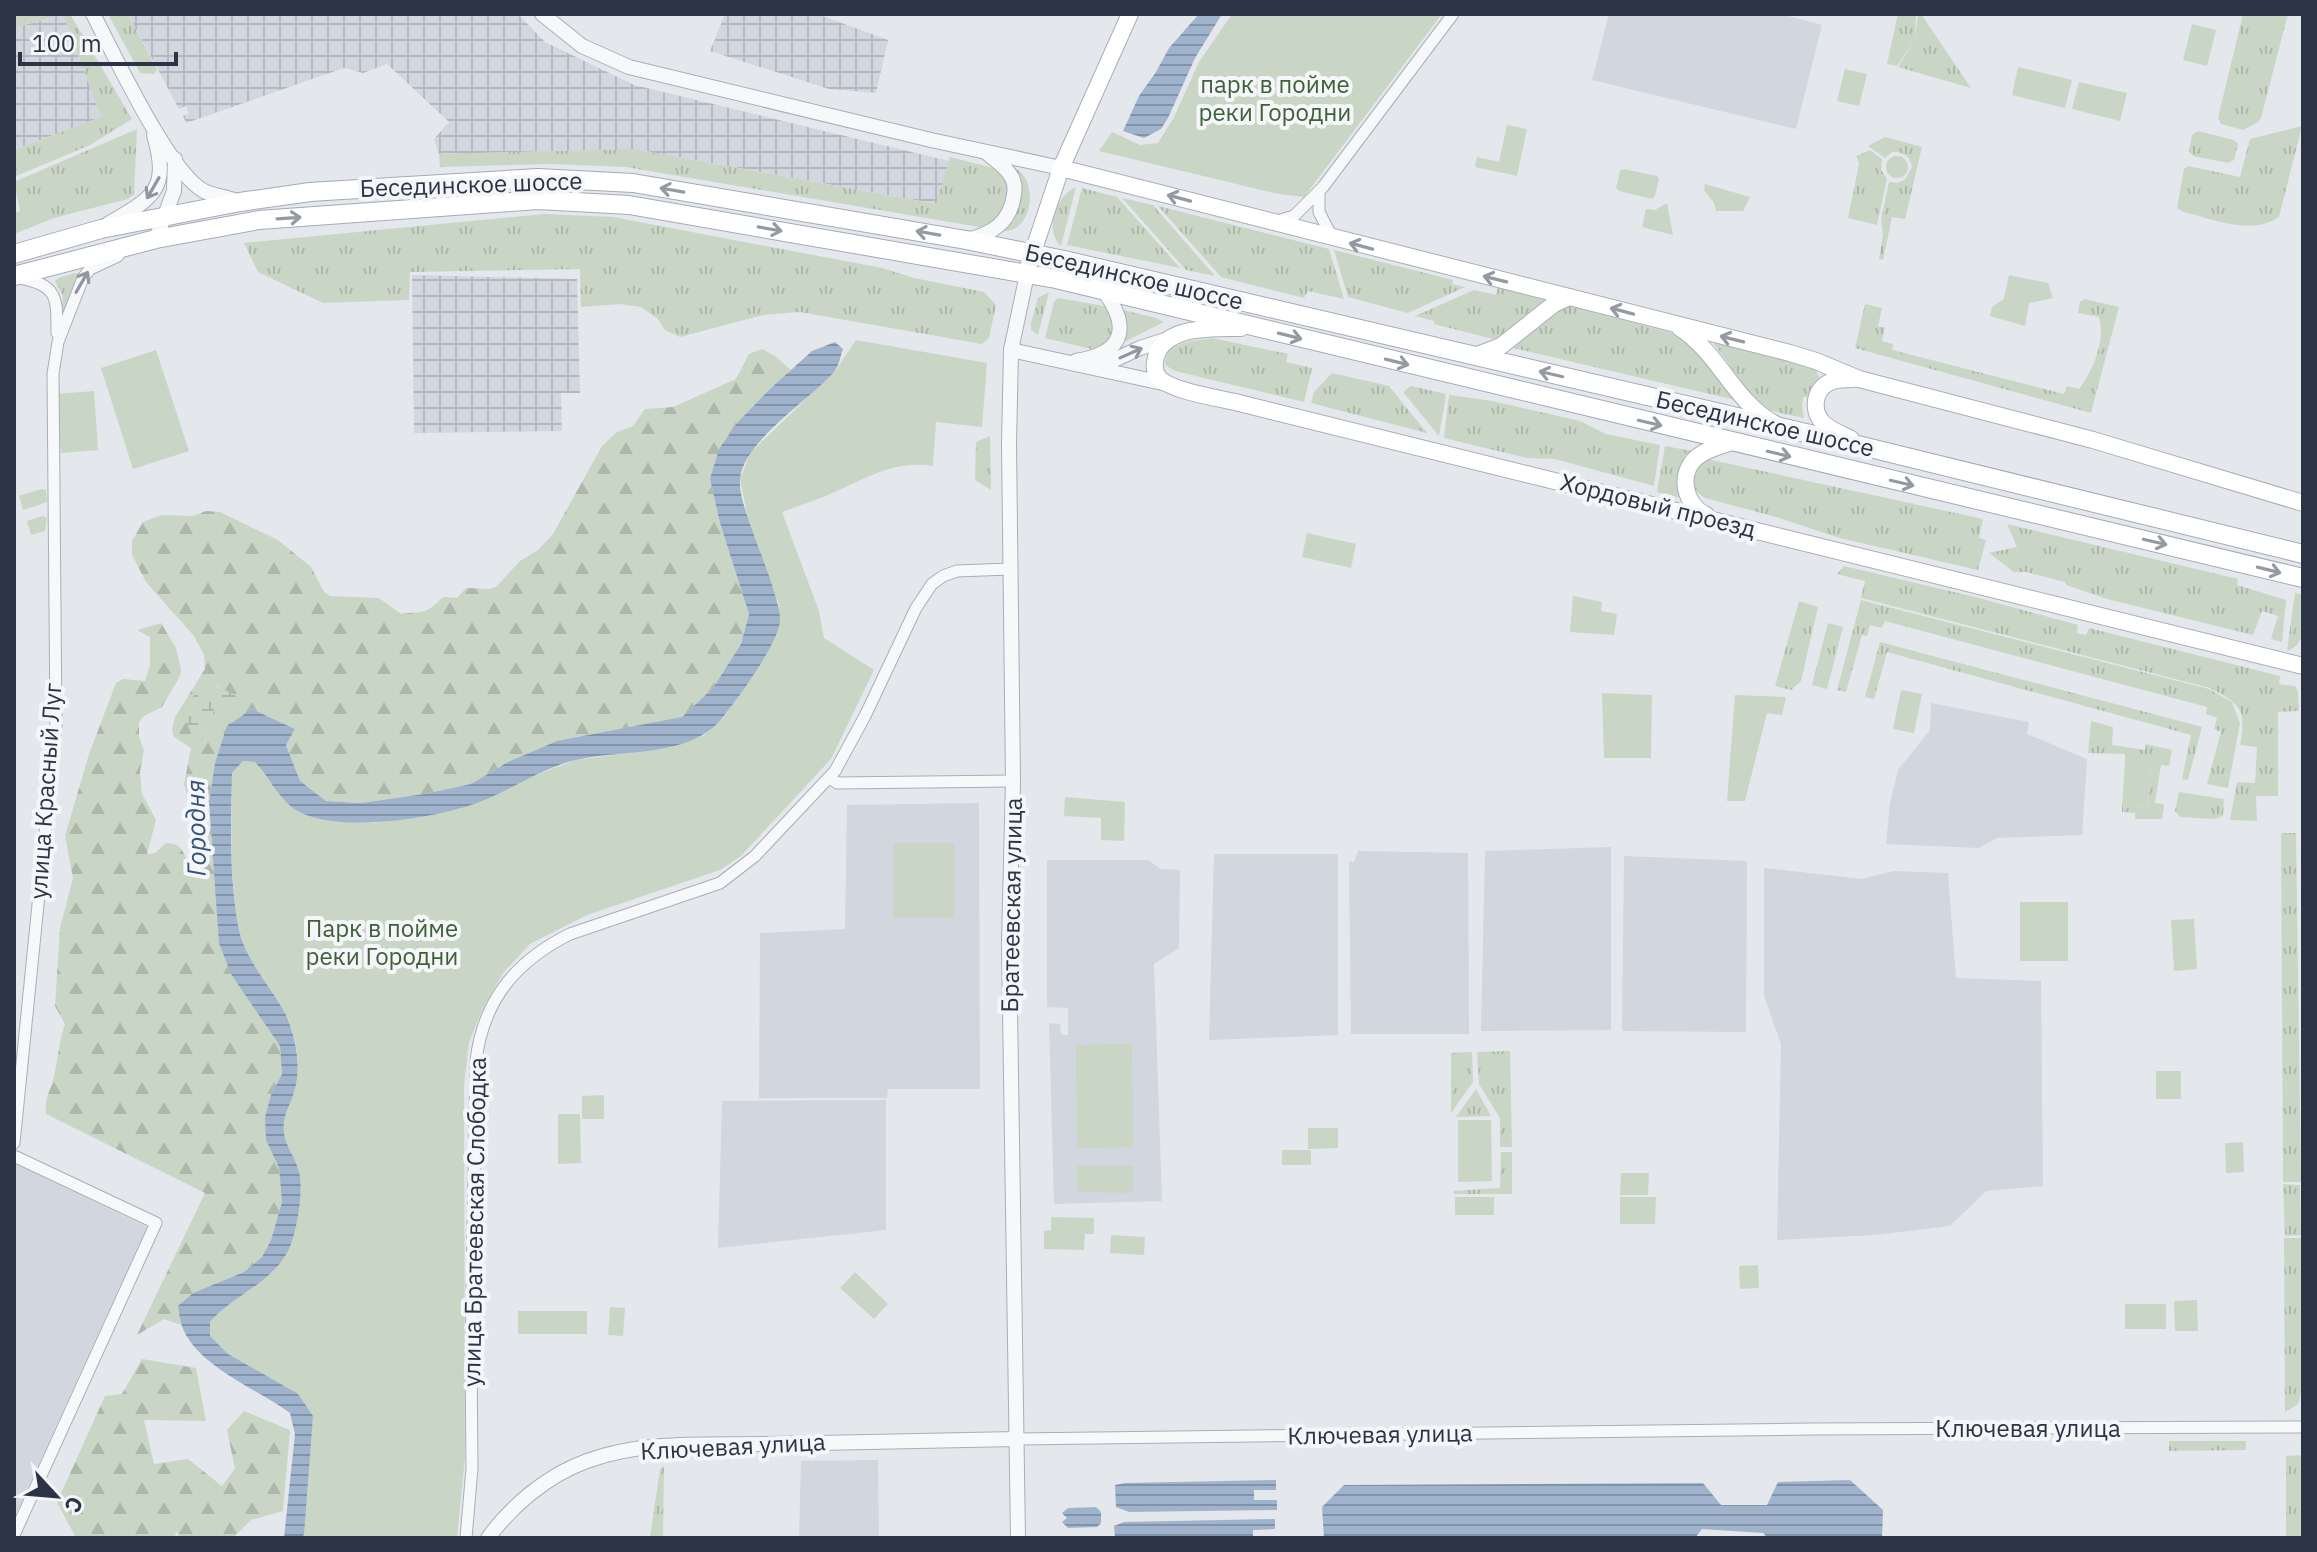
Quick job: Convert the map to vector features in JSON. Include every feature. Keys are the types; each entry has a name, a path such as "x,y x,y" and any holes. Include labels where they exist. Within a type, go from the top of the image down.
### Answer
{"main road":[{"path":"1027,274 1061,168 1130,14"},
{"path":"1061,168 1816,361 1859,379 2093,440 2303,503"},
{"name":"Бесединское шоссе","path":"14,254 101,229 310,192 538,178 633,183 1032,253 1870,448 2303,554"},
{"name":"Бесединское шоссе","path":"14,276 134,244 259,220 466,204 577,200 629,205 1103,290 2303,578"},
{"path":"1475,356 1509,341 1554,304 1569,297"},
{"path":"1675,325 1713,357 1749,405 1764,418 1790,431"},
{"path":"1170,385 1158,377 1155,369 1157,352 1165,340 1211,328 1258,328"},
{"path":"1859,379 1835,380 1826,384 1818,392 1816,413 1829,428 1870,448"},
{"name":"Хордовый проезд","path":"1170,385 2303,666"},
{"path":"1715,519 1694,507 1687,496 1687,473 1699,455 1732,442"}],"street":[{"path":"93,14 150,124 189,178 202,190 240,202"},
{"path":"542,14 582,46 629,67 1061,168"},
{"path":"1269,222 1294,216 1319,193 1453,14"},
{"path":"101,229 137,208 157,187 160,159 150,124"},
{"path":"966,240 1000,226 1009,214 1013,200 1011,175 984,152"},
{"path":"156,239 175,184 174,158"},
{"path":"1319,193 1319,212 1333,239"},
{"name":"улица Красный Луг","path":"58,342 75,295 90,269 121,255 134,244"},
{"name":"Братеевская улица","path":"1018,1538 1009,943 1013,781 1009,444 1011,350 1027,274"},
{"name":"улица Красный Луг","path":"14,276 42,282 50,289 57,308 58,342 52,398 56,726 14,1143"},
{"path":"1072,362 1104,352 1120,333 1120,316 1103,290"},
{"path":"1097,368 1165,340"},
{"name":"Хордовый проезд","path":"1011,350 1170,385"},
{"name":"улица Братеевская Слободка","path":"466,1538 472,1468 476,1061 485,1019 508,981 536,954 570,934 720,883 755,856 830,778 848,750 916,608 932,584 957,571 1010,569"},
{"path":"830,778 837,783 1013,781"},
{"path":"14,1156 156,1223 14,1535"},
{"name":"Ключевая улица","path":"488,1538 531,1493 575,1465 602,1456 670,1446 1812,1429 2303,1427"}],"shaded area":[{"path":"63,14 101,117 14,150 14,28"},
{"path":"128,14 518,14 545,42 634,85 949,161 937,204 634,149 439,154 434,139 449,122 387,64 363,73 344,68 186,123 183,116 189,113 186,106 179,109"},
{"path":"725,14 817,14 888,40 876,93 829,89 710,51"},
{"path":"1609,14 1780,14 1822,25 1796,129 1592,80"},
{"path":"412,275 577,279 580,393 561,393 562,431 414,433"},
{"path":"1931,703 2029,722 2027,734 2087,759 2082,835 1997,838 1979,848 1886,844 1890,803 1898,770 1930,730"},
{"path":"979,803 980,1089 888,1089 887,1098 759,1098 760,933 845,929 847,805"},
{"path":"1611,847 1611,1030 1481,1031 1485,851"},
{"path":"1358,851 1468,853 1469,1034 1351,1034 1349,862 1354,862"},
{"path":"1214,854 1338,854 1338,1035 1209,1040"},
{"path":"1624,856 1747,861 1746,1032 1622,1031"},
{"path":"1047,860 1148,860 1161,869 1180,870 1179,948 1154,964 1162,1201 1054,1204 1049,1023 1060,1024 1061,1035 1068,1035 1068,1008 1047,1007"},
{"path":"1764,868 1862,879 1893,871 1948,873 1956,978 2041,981 2043,1186 1986,1191 1950,1226 1875,1235 1777,1240 1781,1044 1764,996"},
{"path":"886,1100 886,1230 718,1248 722,1101"},
{"path":"14,1163 147,1227 14,1518"},
{"path":"878,1460 879,1538 799,1538 801,1461"}],"green space":[{"path":"63,14 14,28 14,16"},
{"path":"63,14 70,14 132,119 90,145 14,177 14,150 101,117"},
{"path":"108,14 128,14 157,70 154,74 140,73"},
{"name":"парк в пойме реки Городни","path":"1232,14 1442,14 1304,197 1278,194 1099,151 1112,132 1140,145 1158,143 1174,117 1199,62"},
{"path":"1898,14 1916,14 1915,38 1918,14 1921,14 1971,88 1898,67 1915,39 1897,66 1887,64"},
{"path":"2243,14 2288,14 2261,118 2243,130 2221,124 2218,118"},
{"path":"2192,24 2216,30 2207,66 2183,60"},
{"path":"2018,67 2072,80 2065,108 2012,95"},
{"path":"1845,69 1867,74 1859,106 1837,101"},
{"path":"2079,82 2127,93 2120,121 2072,109"},
{"path":"1507,125 1527,129 1517,176 1475,167 1477,157 1499,162"},
{"path":"2302,126 2279,217 2268,223 2244,226 2219,222 2177,208 2184,169 2188,166 2240,177 2250,139"},
{"path":"137,129 134,194 128,199 54,218 14,234 14,213 20,211 14,182"},
{"path":"2198,131 2234,140 2238,144 2234,160 2228,163 2193,156 2189,151 2192,135"},
{"path":"1885,137 1922,147 1905,219 1892,217 1883,260 1879,259 1883,235 1881,220 1889,182 1905,180 1912,167 1903,153 1892,152 1885,158 1868,146"},
{"path":"634,149 936,204 950,157 997,169 1009,184 1008,203 993,224 979,227 626,167 550,164 440,167 439,154"},
{"path":"1870,150 1882,159 1881,170 1887,179 1877,225 1848,218 1859,164 1856,156"},
{"path":"1897,156 1905,159 1908,167 1905,175 1897,178 1889,175 1886,167 1889,159"},
{"path":"1011,166 1021,172 1027,182 1029,204 1020,224 1012,230 1002,231 1009,223"},
{"path":"1624,169 1657,176 1655,196 1652,199 1619,191 1616,188 1620,171"},
{"path":"1705,184 1750,197 1743,211 1716,211 1704,190"},
{"path":"1076,187 1061,246 1053,231 1055,214 1063,197"},
{"path":"1082,188 1117,197 1180,268 1067,245"},
{"path":"1122,198 1153,205 1215,276 1186,270"},
{"path":"1667,203 1673,235 1642,227 1646,209 1655,210"},
{"path":"1158,206 1329,249 1344,299 1308,291 1304,298 1221,277"},
{"path":"545,214 613,217 882,268 914,278 984,292 996,305 989,338 982,344 800,312 763,315 680,337 665,330 658,319 641,307 620,304 581,307 580,269 410,272 409,300 323,303 258,272 244,243"},
{"path":"1334,250 1453,280 1452,284 1465,287 1408,313 1348,297"},
{"path":"75,273 81,274 59,330 63,296 55,281"},
{"path":"2009,275 2048,283 2053,298 2029,303 2025,326 1990,316 1992,307 2004,299"},
{"path":"1498,287 1548,298 1501,341 1415,316 1474,290 1496,295"},
{"path":"1049,292 1038,335 1031,330 1031,323 1038,298"},
{"path":"1058,298 1110,307 1116,322 1105,343 1091,349 1045,338 1054,302"},
{"path":"2085,299 2119,307 2091,413 1855,348 1865,304 1882,308 1878,326 1885,328 1882,341 1893,344 1892,350 2064,394 2067,386 2079,389 2089,373 2099,345 2099,317 2078,313 2080,302"},
{"path":"1566,305 1688,337 1735,400 1509,347"},
{"path":"1123,310 1164,322 1126,341 1127,326"},
{"path":"1212,338 1288,354 1286,362 1312,368 1304,402 1175,371 1165,365 1166,357 1175,347"},
{"name":"Парк в пойме реки Городни","path":"856,340 987,363 982,427 936,422 933,466 892,468 782,512 819,611 824,638 874,670 831,759 741,856 720,870 587,915 530,944 503,973 484,1006 469,1042 464,1086 465,1457 457,1538 302,1538 313,1416 228,1354 210,1336 210,1322 282,1261 295,1232 301,1189 299,1172 286,1142 284,1126 298,1063 293,1033 286,1015 251,960 238,925 232,869 232,773 243,761 256,762 280,796 326,819 372,823 420,817 481,801 519,781 576,760 672,747 704,735 725,716 774,640 779,605 748,518 740,479 751,452 836,370"},
{"path":"1715,341 1815,369 1819,377 1809,397 1803,397 1804,418 1762,409 1714,344"},
{"path":"762,349 791,370 737,423 710,479 720,523 749,613 741,644 713,688 682,717 508,762 471,784 361,803 326,801 300,781 286,745 295,729 252,709 215,763 209,802 201,804 188,798 184,784 191,748 174,737 172,730 175,717 205,669 204,655 194,636 146,582 132,555 132,541 143,522 162,515 193,516 206,511 220,512 278,540 311,567 324,592 330,596 379,598 401,614 425,611 443,597 457,598 466,588 496,587 520,561 538,550 553,534 602,446 617,432 633,426 645,409 673,407 736,379 749,354","holes":["216,685 236,700 216,705 202,739"]},
{"path":"156,350 189,451 133,469 101,368"},
{"path":"1332,373 1389,386 1427,433 1311,403 1314,392"},
{"path":"1411,386 1446,394 1439,436 1403,392"},
{"path":"94,391 98,450 61,453 56,394"},
{"path":"1449,395 1492,401 1580,421 1606,434 1660,445 1654,486 1555,459 1527,458 1444,438"},
{"path":"990,436 991,490 975,480 976,442"},
{"path":"1665,446 1692,451 1685,455 1679,475 1685,499 1657,492"},
{"path":"1707,459 1983,519 1979,538 1986,540 1978,570 1840,538 1705,498 1694,490 1692,471"},
{"path":"46,490 47,502 23,510 19,496"},
{"path":"43,516 47,518 45,531 31,535 27,521"},
{"path":"2007,524 2238,579 2237,585 2286,600 2282,642 2271,639 2278,616 2262,611 2253,635 2107,599 2066,585 2065,582 2014,572 1989,553 2017,547"},
{"path":"1307,533 1356,544 1351,568 1302,557"},
{"path":"1844,566 2078,625 2077,633 2086,635 2089,628 2280,676 2279,684 2295,686 2299,711 2278,712 2278,796 2256,796 2257,821 2230,820 2237,782 2255,783 2257,747 2240,745 2242,723 2239,709 2210,688 1861,598 1865,581 1837,574"},
{"path":"2295,593 2303,595 2304,628 2299,642 2287,651"},
{"path":"1573,596 1602,602 1601,611 1617,614 1614,635 1570,632"},
{"path":"1861,600 2209,689 2232,702 2240,723 2228,788 2207,784 2221,732 2214,729 2217,718 2206,714 2207,707 1885,621 1882,628 1870,625 1867,636 1862,635 1846,692 1837,690"},
{"path":"1799,601 1818,607 1801,681 1791,690 1775,686"},
{"path":"161,623 176,648 181,669 162,707 139,722 139,737 144,750 140,772 142,794 156,820 147,854 155,853 170,843 180,848 187,861 195,862 204,850 211,827 215,882 258,1012 280,1046 282,1074 271,1095 266,1140 279,1168 282,1202 271,1240 262,1257 244,1272 193,1293 179,1307 182,1325 164,1319 137,1335 205,1193 46,1114 46,1108 65,1024 55,1006 60,928 73,878 65,836 89,754 116,683 123,679 145,681 150,665 150,637 137,630"},
{"path":"1828,623 1843,627 1827,689 1812,685"},
{"path":"1880,642 2202,727 2188,780 2182,779 2191,735 1887,652 1874,699 1865,697"},
{"path":"210,683 235,695 236,700 216,705 202,739 195,743 184,716 196,692"},
{"path":"1901,690 1922,694 1914,733 1893,729"},
{"path":"1602,693 1652,695 1651,758 1604,758"},
{"path":"1735,695 1786,697 1782,715 1767,713 1745,801 1727,801"},
{"path":"2091,721 2113,727 2112,745 2145,750 2146,744 2172,750 2169,766 2161,765 2155,803 2164,804 2162,819 2135,819 2135,813 2122,812 2122,806 2148,808 2151,766 2125,764 2125,754 2088,753"},
{"path":"2125,763 2151,765 2148,808 2122,806"},
{"path":"2179,792 2224,799 2223,816 2215,819 2180,817 2175,811"},
{"path":"1065,797 1125,802 1124,841 1101,840 1101,818 1064,816"},
{"path":"2281,833 2296,833 2301,1182 2283,1182"},
{"path":"893,843 955,843 954,918 893,918"},
{"path":"2020,902 2068,902 2068,961 2020,961"},
{"path":"2194,919 2197,969 2174,971 2171,920"},
{"path":"1132,1044 1133,1147 1077,1148 1076,1045"},
{"path":"1510,1051 1512,1147 1500,1147 1500,1118 1479,1084 1477,1052"},
{"path":"1472,1052 1473,1082 1451,1113 1451,1053"},
{"path":"2156,1071 2181,1071 2181,1099 2156,1099"},
{"path":"1476,1089 1491,1116 1456,1117"},
{"path":"604,1095 604,1119 582,1119 582,1096"},
{"path":"558,1114 580,1114 581,1163 558,1164"},
{"path":"1458,1120 1491,1120 1492,1181 1458,1182"},
{"path":"1308,1128 1338,1128 1338,1148 1308,1149"},
{"path":"2243,1142 2244,1172 2226,1173 2225,1143"},
{"path":"1282,1150 1311,1150 1311,1165 1282,1165"},
{"path":"1501,1152 1512,1152 1512,1194 1454,1194 1454,1191 1500,1188"},
{"path":"1077,1166 1133,1166 1133,1193 1077,1192"},
{"path":"1621,1173 1649,1173 1648,1195 1620,1195"},
{"path":"2283,1184 2300,1185 2301,1235 2285,1236"},
{"path":"1455,1197 1494,1197 1494,1215 1455,1215"},
{"path":"1620,1197 1656,1197 1655,1224 1620,1224"},
{"path":"1051,1217 1094,1218 1094,1234 1085,1234 1084,1250 1044,1249 1044,1231 1051,1230"},
{"path":"1111,1235 1145,1237 1144,1255 1110,1253"},
{"path":"2284,1238 2301,1238 2303,1384 2298,1404 2285,1412"},
{"path":"1758,1265 1759,1288 1740,1289 1739,1266"},
{"path":"855,1272 888,1304 874,1319 840,1288"},
{"path":"2197,1300 2198,1331 2175,1331 2174,1301"},
{"path":"2125,1304 2166,1304 2166,1329 2125,1329"},
{"path":"610,1307 625,1308 623,1336 608,1335"},
{"path":"518,1311 587,1311 587,1334 518,1334"},
{"path":"142,1359 196,1368 206,1421 144,1420 154,1464 188,1459 222,1486 235,1469 227,1430 244,1411 290,1430 283,1511 251,1520 233,1538 179,1538 177,1531 174,1538 76,1538 57,1502 105,1396 122,1394"},
{"path":"2169,1441 2246,1441 2246,1450 2169,1451"},
{"path":"2303,1455 2303,1538 2286,1538 2286,1456"},
{"path":"664,1466 663,1538 650,1538 660,1469"}],"water":[{"path":"1199,14 1222,14 1195,58 1161,129 1144,138 1123,131 1139,96 1169,48"},
{"path":"835,342 843,349 834,372 765,436 744,466 740,480 742,499 773,589 779,611 779,628 759,666 713,727 697,738 658,750 576,760 463,807 386,821 359,823 311,816 287,803 255,762 243,761 232,773 232,869 238,925 251,960 286,1015 293,1033 298,1063 284,1126 286,1142 299,1172 301,1189 295,1232 282,1261 210,1322 210,1336 228,1354 298,1394 313,1416 304,1534 302,1538 284,1538 295,1434 290,1413 229,1376 200,1353 182,1326 178,1306 193,1293 244,1272 262,1257 271,1240 282,1202 279,1168 266,1140 265,1117 271,1095 282,1074 280,1046 231,974 219,943 209,802 215,763 227,726 252,709 295,729 286,745 300,781 326,801 361,803 471,784 508,762 557,741 682,717 713,688 741,644 749,614 720,523 710,479 719,449 737,423 770,389 812,351"},
{"path":"1276,1480 1276,1490 1254,1490 1254,1500 1277,1500 1277,1510 1129,1512 1116,1507 1115,1485 1125,1483"},
{"path":"1850,1480 1883,1510 1882,1538 1768,1538 1763,1533 1702,1529 1695,1538 1324,1538 1322,1507 1344,1485 1703,1483 1721,1505 1767,1505 1778,1482"},
{"path":"1096,1507 1101,1512 1101,1523 1097,1527 1068,1528 1062,1522 1067,1518 1062,1513 1068,1508"},
{"path":"1275,1519 1275,1529 1253,1530 1253,1538 1115,1538 1114,1526 1124,1522"}],"water label":[{"name":"Городня","path":"196,828"}]}
